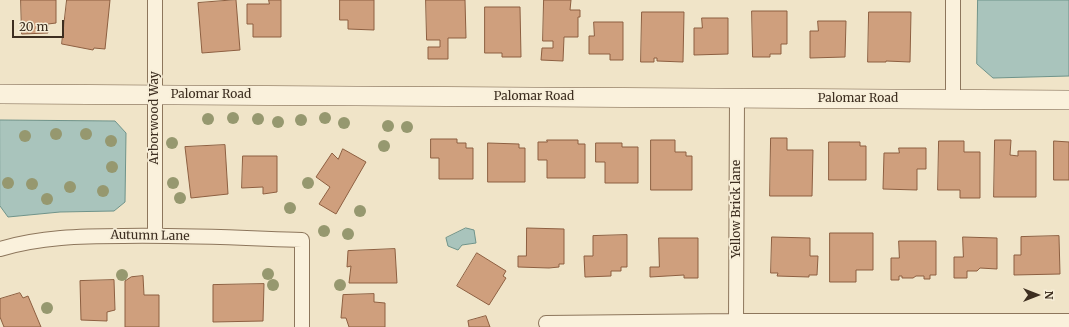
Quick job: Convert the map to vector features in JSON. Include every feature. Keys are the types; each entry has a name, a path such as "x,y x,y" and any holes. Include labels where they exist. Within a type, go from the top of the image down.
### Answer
{"street":[{"name":"Arborwood Way","path":"155,0 155,235"},
{"path":"953,0 953,99"},
{"name":"Palomar Road","path":"0,94 1069,100"},
{"name":"Yellow Brick lane","path":"736,321 737,98"},
{"name":"Autumn Lane","path":"0,249 47,239 78,236 155,235 302,240 302,327"},
{"path":"546,323 736,321 1069,322"}],"water":[{"path":"978,0 1069,0 1069,76 993,78 977,64"},
{"path":"0,120 115,121 126,133 125,202 114,211 60,212 8,217 0,206"},
{"path":"466,228 474,230 476,243 462,245 458,250 448,246 446,238"}],"building":[{"path":"21,0 56,0 56,23 48,24 48,33 22,34"},
{"path":"67,0 110,0 105,49 94,48 93,50 62,44"},
{"path":"236,0 240,50 202,53 198,3"},
{"path":"269,0 281,0 281,37 253,37 253,24 247,24 247,4 269,4"},
{"path":"340,0 374,0 374,30 348,29 348,20 340,20"},
{"path":"426,0 465,0 466,38 448,38 448,59 428,59 428,47 440,47 440,40 427,40"},
{"path":"544,0 571,0 570,10 580,10 580,17 578,17 578,37 564,37 563,61 541,60 542,48 553,48 553,41 543,41"},
{"path":"485,7 520,7 521,57 502,57 502,53 485,53"},
{"path":"752,11 787,11 787,44 781,44 781,54 770,54 770,57 753,57"},
{"path":"642,12 684,12 683,62 657,61 657,58 654,58 654,62 641,62"},
{"path":"869,12 911,12 910,62 868,62"},
{"path":"702,18 728,18 728,54 694,55 694,28 702,28"},
{"path":"818,21 846,21 845,57 810,58 810,31 818,31"},
{"path":"594,22 623,22 623,60 610,60 610,54 589,54 589,36 594,36"},
{"path":"771,138 787,138 787,150 813,150 812,196 770,196"},
{"path":"431,139 457,139 457,143 466,143 466,148 473,148 473,179 439,179 439,158 431,158"},
{"path":"547,140 578,140 578,144 585,144 585,178 547,178 547,160 538,160 538,142 547,142"},
{"path":"651,140 675,140 675,152 686,152 686,156 692,156 692,190 651,190"},
{"path":"995,140 1011,140 1010,155 1018,156 1018,151 1036,151 1036,197 994,197"},
{"path":"939,141 964,141 964,152 980,152 980,198 960,198 960,190 938,190"},
{"path":"1054,141 1069,142 1069,180 1054,180"},
{"path":"829,142 860,142 860,146 866,146 866,180 829,180"},
{"path":"488,143 519,144 519,148 525,148 525,182 488,182"},
{"path":"596,143 622,143 622,147 638,147 638,183 605,183 605,162 596,162"},
{"path":"225,145 228,194 191,198 185,147"},
{"path":"899,148 926,148 926,169 917,169 917,190 883,189 884,153 899,153"},
{"path":"343,149 366,162 336,214 319,204 330,187 316,177 332,153 338,159"},
{"path":"243,156 277,156 277,192 263,194 263,187 242,188"},
{"path":"527,228 564,229 564,264 559,264 559,267 549,268 518,267 518,256 526,256"},
{"path":"830,233 873,233 873,270 856,270 856,282 830,282"},
{"path":"627,235 627,267 621,267 621,271 611,271 611,276 585,277 584,256 593,256 593,236"},
{"path":"1059,236 1060,274 1014,275 1014,255 1021,255 1021,237"},
{"path":"772,237 810,238 810,256 818,256 817,275 809,275 809,277 777,276 778,273 771,273"},
{"path":"963,237 997,238 997,269 980,268 977,271 967,271 967,278 954,278 954,257 963,257"},
{"path":"659,238 698,238 698,278 684,278 684,275 650,277 650,267 659,267"},
{"path":"899,241 936,241 936,275 930,275 930,279 924,279 924,276 902,278 902,276 899,276 899,280 891,280 891,258 899,258"},
{"path":"395,249 397,283 349,283 351,266 347,267 348,251"},
{"path":"477,253 506,271 503,276 506,278 489,305 457,286"},
{"path":"143,276 144,295 159,295 159,327 125,327 125,281 131,277"},
{"path":"114,280 115,310 107,312 107,321 81,320 80,281"},
{"path":"264,284 263,321 213,322 213,285"},
{"path":"20,293 23,298 28,296 41,327 4,327 0,317 0,299"},
{"path":"374,294 374,302 385,303 385,327 349,327 346,318 341,318 343,295"},
{"path":"486,316 490,327 469,327 468,321"}]}
